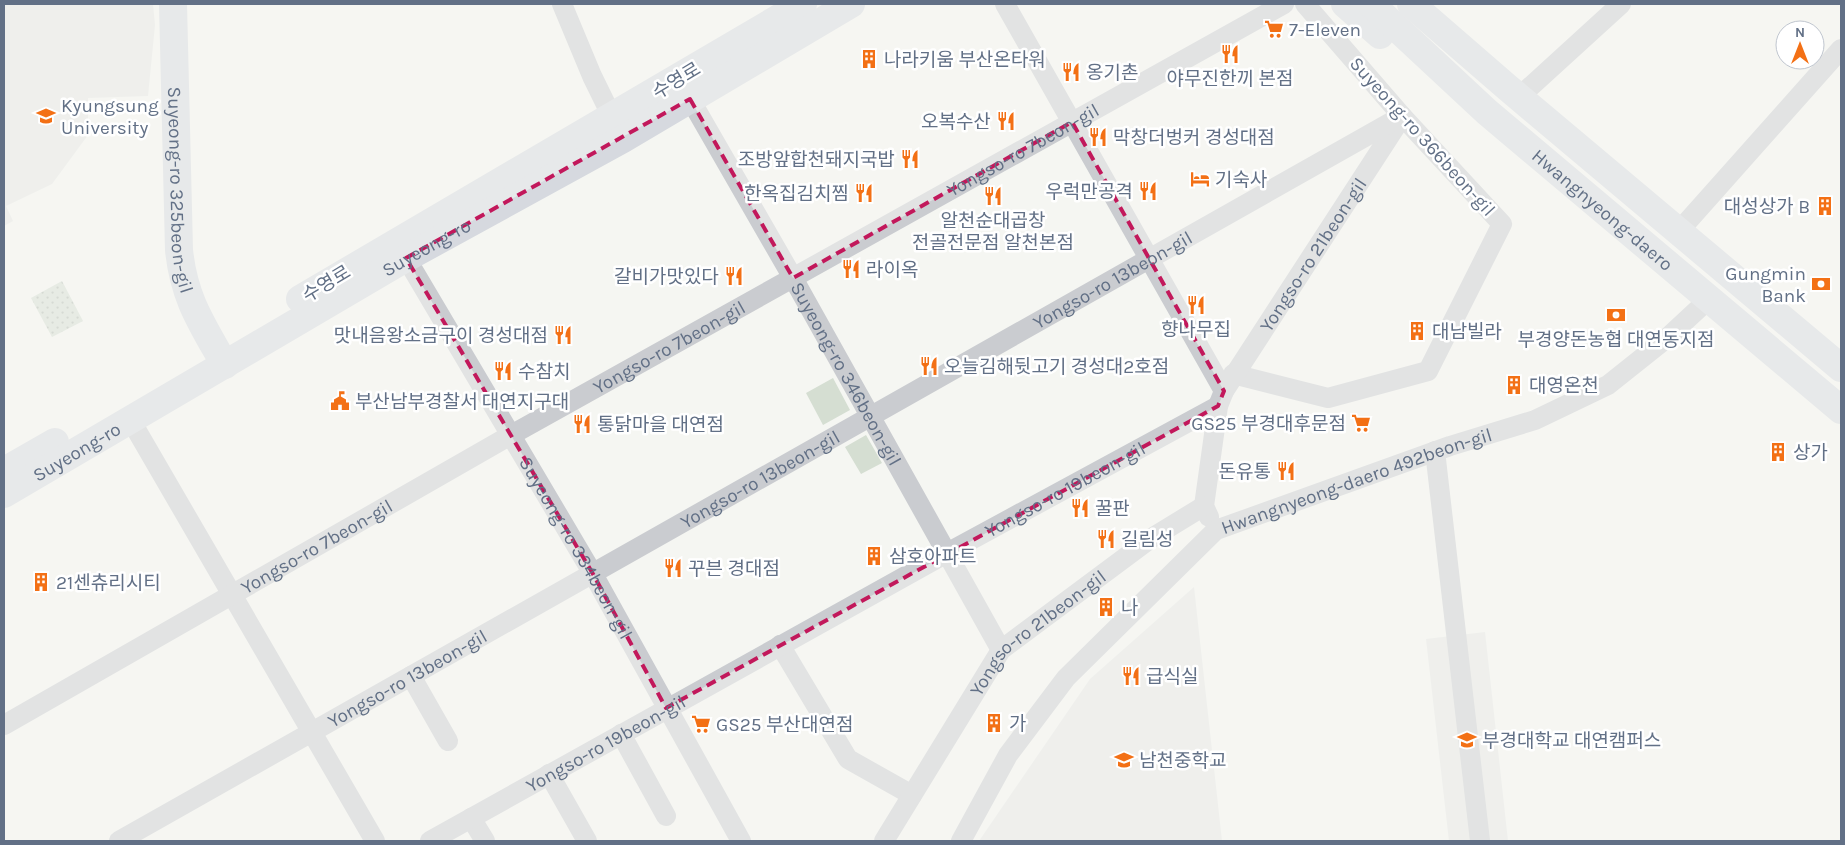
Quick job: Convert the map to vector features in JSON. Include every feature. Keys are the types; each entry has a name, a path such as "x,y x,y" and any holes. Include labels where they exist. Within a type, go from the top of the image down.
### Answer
{"main road":[{"name":"Suyeong-ro 325beon-gil","path":"174,4 179,250 182,278 190,301 221,357"},
{"name":"수영로","path":"4,471 221,357 385,247 618,128 803,4"},
{"name":"Suyeong-ro","path":"4,494 130,419 221,357 406,258 618,128 690,99 851,4"},
{"path":"1345,4 1444,94 1487,112"},
{"name":"Hwangnyeong-daero","path":"1371,4 1487,112 1841,410"},
{"name":"Hwangnyeong-daero","path":"1411,4 1513,93 1841,368"},
{"path":"1434,4 1489,54 1513,93"}],"street":[{"path":"562,4 618,128"},
{"path":"1006,4 1225,390 1204,506 1216,530"},
{"name":"Yongso-ro 7beon-gil","path":"4,725 233,596 511,435 1284,4"},
{"name":"Suyeong-ro 366beon-gil","path":"1225,390 1328,398 1428,371 1502,224 1402,116 1305,4"},
{"path":"1513,93 1622,4"},
{"path":"1679,231 1841,49"},
{"name":"Suyeong-ro 346beon-gil","path":"690,99 793,278 1001,650"},
{"name":"Yongso-ro 13beon-gil","path":"119,841 1402,116"},
{"name":"Yongso-ro 21beon-gil","path":"1225,390 1402,116"},
{"name":"Suyeong-ro 334beon-gil","path":"406,258 593,574 666,708 742,841"},
{"name":"Hwangnyeong-daero 492beon-gil","path":"962,841 1008,755 1066,678 1216,530 1435,451 1535,420 1608,386 1667,338 1709,298"},
{"name":"Yongso-ro 19beon-gil","path":"430,841 947,553 1225,390"},
{"path":"130,419 375,841"},
{"path":"1435,451 1480,841"},
{"name":"Yongso-ro 21beon-gil","path":"884,841 1001,650 1150,539 1204,506"},
{"path":"780,645 848,759 912,795"},
{"path":"411,676 448,741"},
{"path":"621,734 666,816"},
{"path":"549,774 587,841"},
{"path":"471,818 485,841"}],"highlighted area":[{"path":"690,99 793,278 1072,122 1224,391 1218,406 666,708 593,574 406,258"}],"shaded area":[{"name":"Kyungsung University","path":"4,4 153,4 155,25 148,96 88,98 88,135 52,184 6,206 13,221 4,226"},
{"path":"62,281 83,321 52,337 31,298"},
{"path":"833,378 850,410 823,425 806,393"},
{"path":"866,435 882,463 861,474 845,447"},
{"name":"남천중학교","path":"1194,587 1222,841 979,841 1090,679"},
{"name":"부경대학교 대연캠퍼스","path":"1485,632 1508,841 1449,841 1426,639"}],"place":[{"name":"7-Eleven","path":"1274,29"},
{"name":"야무진한끼 본점","path":"1230,54"},
{"name":"나라키움 부산온타워","path":"869,59"},
{"name":"옹기촌","path":"1071,72"},
{"name":"Kyungsung University","path":"46,116"},
{"name":"오복수산","path":"1006,121"},
{"name":"막창더벙커 경성대점","path":"1098,137"},
{"name":"조방앞합천돼지국밥","path":"910,159"},
{"name":"기숙사","path":"1200,179"},
{"name":"우럭만공격","path":"1148,191"},
{"name":"한옥집김치찜","path":"864,193"},
{"name":"알천순대곱창 전골전문점 알천본점","path":"993,196"},
{"name":"대성상가 B","path":"1825,206"},
{"name":"라이옥","path":"851,269"},
{"name":"갈비가맛있다","path":"734,276"},
{"name":"Gungmin Bank","path":"1821,284"},
{"name":"향나무집","path":"1196,305"},
{"name":"부경양돈농협 대연동지점","path":"1616,315"},
{"name":"대남빌라","path":"1417,331"},
{"name":"맛내음왕소금구이 경성대점","path":"563,335"},
{"name":"오늘김해뒷고기 경성대2호점","path":"929,366"},
{"name":"수참치","path":"503,371"},
{"name":"대영온천","path":"1514,385"},
{"name":"부산남부경찰서 대연지구대","path":"340,401"},
{"name":"GS25 부경대후문점","path":"1361,423"},
{"name":"통닭마을 대연점","path":"582,424"},
{"name":"상가","path":"1778,452"},
{"name":"돈유통","path":"1286,471"},
{"name":"꿀판","path":"1080,508"},
{"name":"길림성","path":"1106,539"},
{"name":"삼호아파트","path":"874,556"},
{"name":"꾸븐 경대점","path":"673,568"},
{"name":"21센츄리시티","path":"41,582"},
{"name":"나","path":"1106,607"},
{"name":"급식실","path":"1131,676"},
{"name":"가","path":"994,723"},
{"name":"GS25 부산대연점","path":"701,724"},
{"name":"부경대학교 대연캠퍼스","path":"1467,740"},
{"name":"남천중학교","path":"1124,760"}]}
